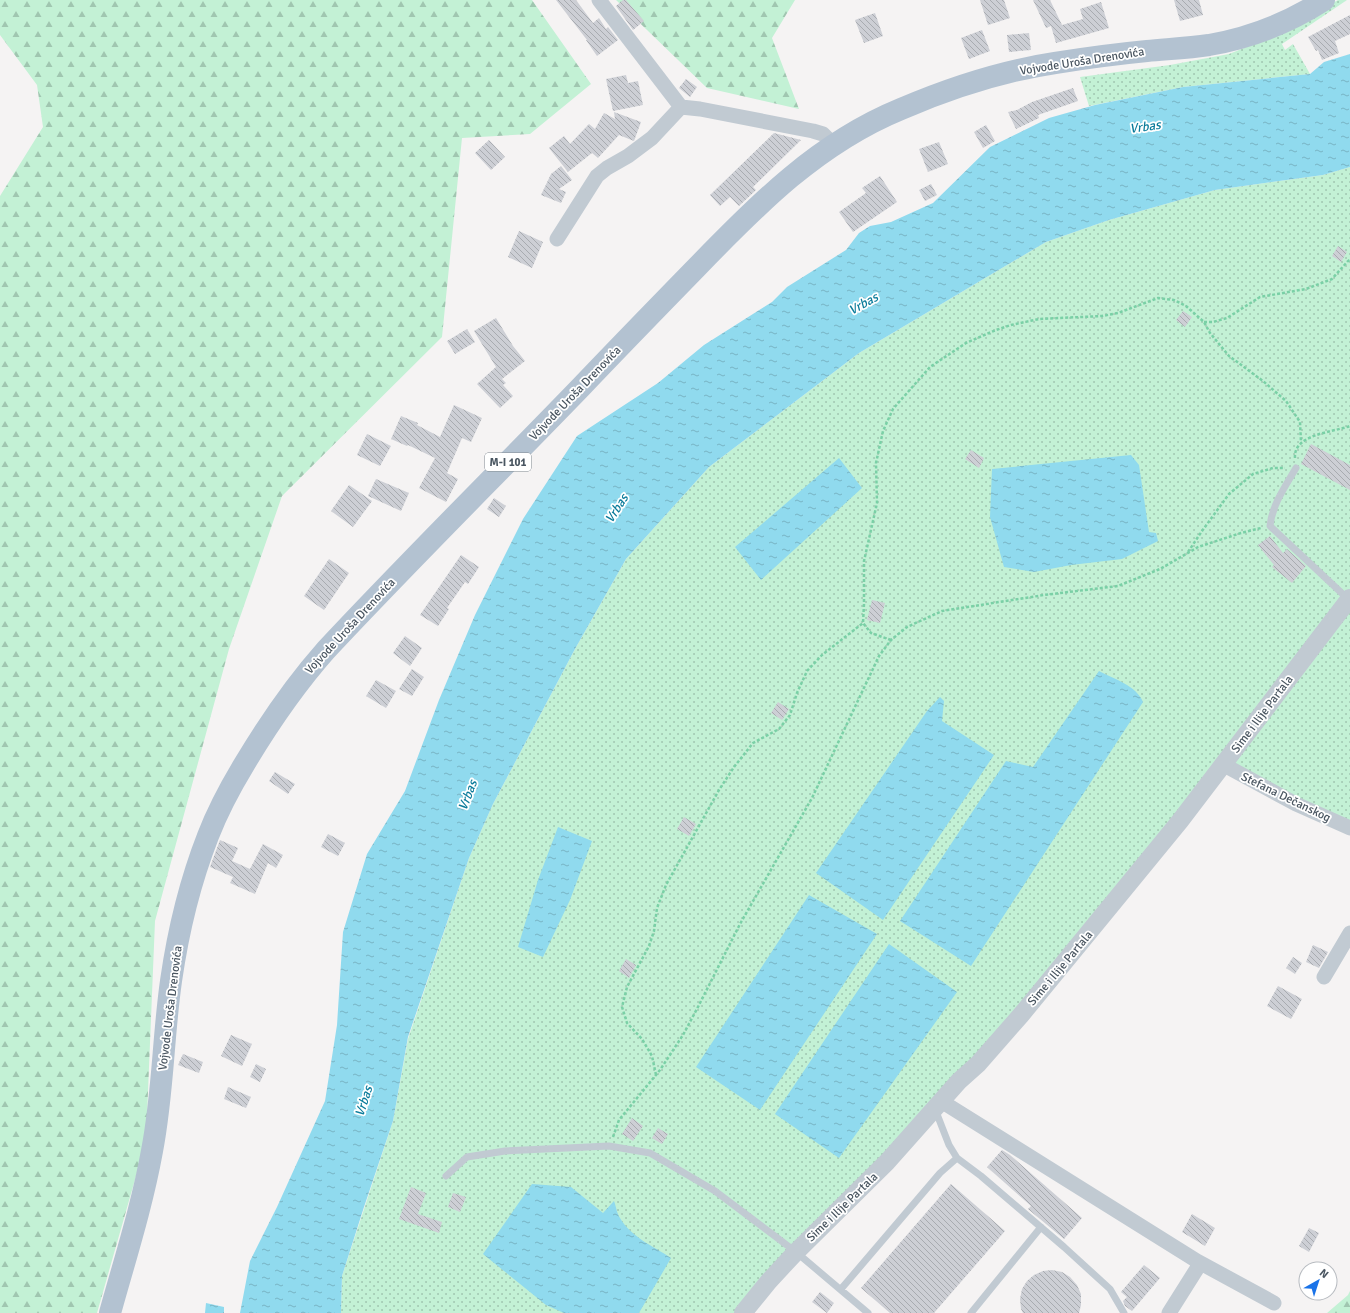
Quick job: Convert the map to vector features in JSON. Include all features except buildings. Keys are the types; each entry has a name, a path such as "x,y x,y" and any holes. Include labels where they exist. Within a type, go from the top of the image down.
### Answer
{"main road":[{"name":"Vojvode Uroša Drenovića","path":"110,1313 137,1217 153,1150 162,1082 171,982 182,925 196,873 209,834 229,792 253,749 291,691 312,665 713,250 789,178 833,144 897,110 931,96 973,82 1052,63 1114,54 1207,45 1230,40 1254,33 1289,19 1324,0"}],"street":[{"path":"599,0 681,107 700,109 813,131 823,134 833,144"},
{"path":"557,239 597,176 652,138 681,107"},
{"name":"Sime i Ilije Partala","path":"743,1313 769,1281 796,1252 887,1162 938,1105 978,1064 1026,1009 1224,765 1274,696 1349,598"},
{"name":"Stefana Dečanskog","path":"1224,765 1296,804 1350,828"},
{"path":"1324,977 1350,933"},
{"path":"938,1105 1197,1261 1274,1303"},
{"path":"1169,1313 1198,1267 1197,1261"}],"lane":[{"path":"1296,468 1270,518 1270,526 1349,598"},
{"path":"938,1105 949,1145 957,1158 1064,1246 1110,1290 1124,1313"},
{"path":"446,1176 467,1157 505,1151 609,1146 650,1153 715,1191 796,1252 868,1313"},
{"path":"841,1289 940,1173 957,1158"},
{"path":"971,1313 1041,1227"}],"path":[{"path":"1204,322 1213,322 1227,318 1260,297 1306,289 1332,279 1350,260"},
{"path":"656,1075 652,1056 642,1039 627,1023 622,1006 627,987 649,946 654,931 657,908 666,885 719,790 734,767 753,742 778,729 790,715 797,693 807,671 822,655 862,623 864,604 864,561 876,503 876,463 883,431 893,409 930,367 966,344 1012,324 1039,319 1102,316 1118,313 1158,298 1174,300 1186,306 1204,322 1210,333 1229,356 1263,381 1286,401 1300,422 1301,442 1295,453 1296,468 1273,468 1254,474 1229,494 1188,553"},
{"path":"1301,442 1312,437 1350,426"},
{"path":"609,1146 619,1120 656,1075 683,1035 740,924 812,798 879,656 891,640 907,627 942,611 1044,595 1118,586 1160,569 1198,547 1270,526"},
{"path":"862,623 871,633 891,640"}],"green space":[{"path":"0,0 532,0 591,84 530,134 462,138 442,337 282,496 229,649 155,921 146,1141 97,1313 0,1313 0,196 43,127 37,85 0,35"},
{"path":"616,0 795,0 772,38 799,109 707,88"},
{"path":"1338,0 1347,0 1282,44 1285,50 1293,44 1310,74 1183,87 1089,106 1080,77 1170,65 1229,54 1279,34"},
{"path":"1350,167 1350,828 1224,765 1081,943 743,1313 341,1313 342,1276 393,1121 408,1039 469,858 493,804 575,649 626,559 709,467 859,353 1046,242 1109,220 1215,190 1323,175"},
{"path":"1350,1291 1350,1313 1327,1313 1348,1295"}],"water":[{"name":"Vrbas","path":"1350,54 1350,167 1323,175 1215,190 1109,220 1046,242 859,353 709,467 626,559 575,649 493,804 469,858 408,1037 393,1121 342,1276 341,1313 240,1313 250,1261 277,1207 325,1101 337,1025 343,932 367,854 405,791 439,700 475,615 523,519 577,436 658,383 704,345 772,302 787,287 846,250 859,233 870,226 891,222 933,203 990,147 1049,118 1095,105 1183,87 1310,74 1324,62"},
{"path":"1131,455 1139,465 1149,532 1156,533 1158,541 1122,559 1071,565 1034,572 1004,567 990,517 992,469"},
{"path":"839,458 862,488 761,580 735,547"},
{"path":"1099,671 1130,687 1140,696 1143,702 971,966 900,921 1006,761 1033,767"},
{"path":"940,697 944,701 942,721 994,755 883,920 816,873 927,711"},
{"path":"558,827 592,841 570,900 543,957 518,947 538,880"},
{"path":"809,895 877,934 760,1110 696,1067"},
{"path":"889,944 957,992 839,1158 775,1114"},
{"path":"532,1184 571,1187 603,1213 614,1201 619,1216 630,1231 643,1241 671,1258 639,1313 564,1313 546,1305 483,1254"},
{"path":"206,1303 224,1307 224,1313 205,1313"}]}
